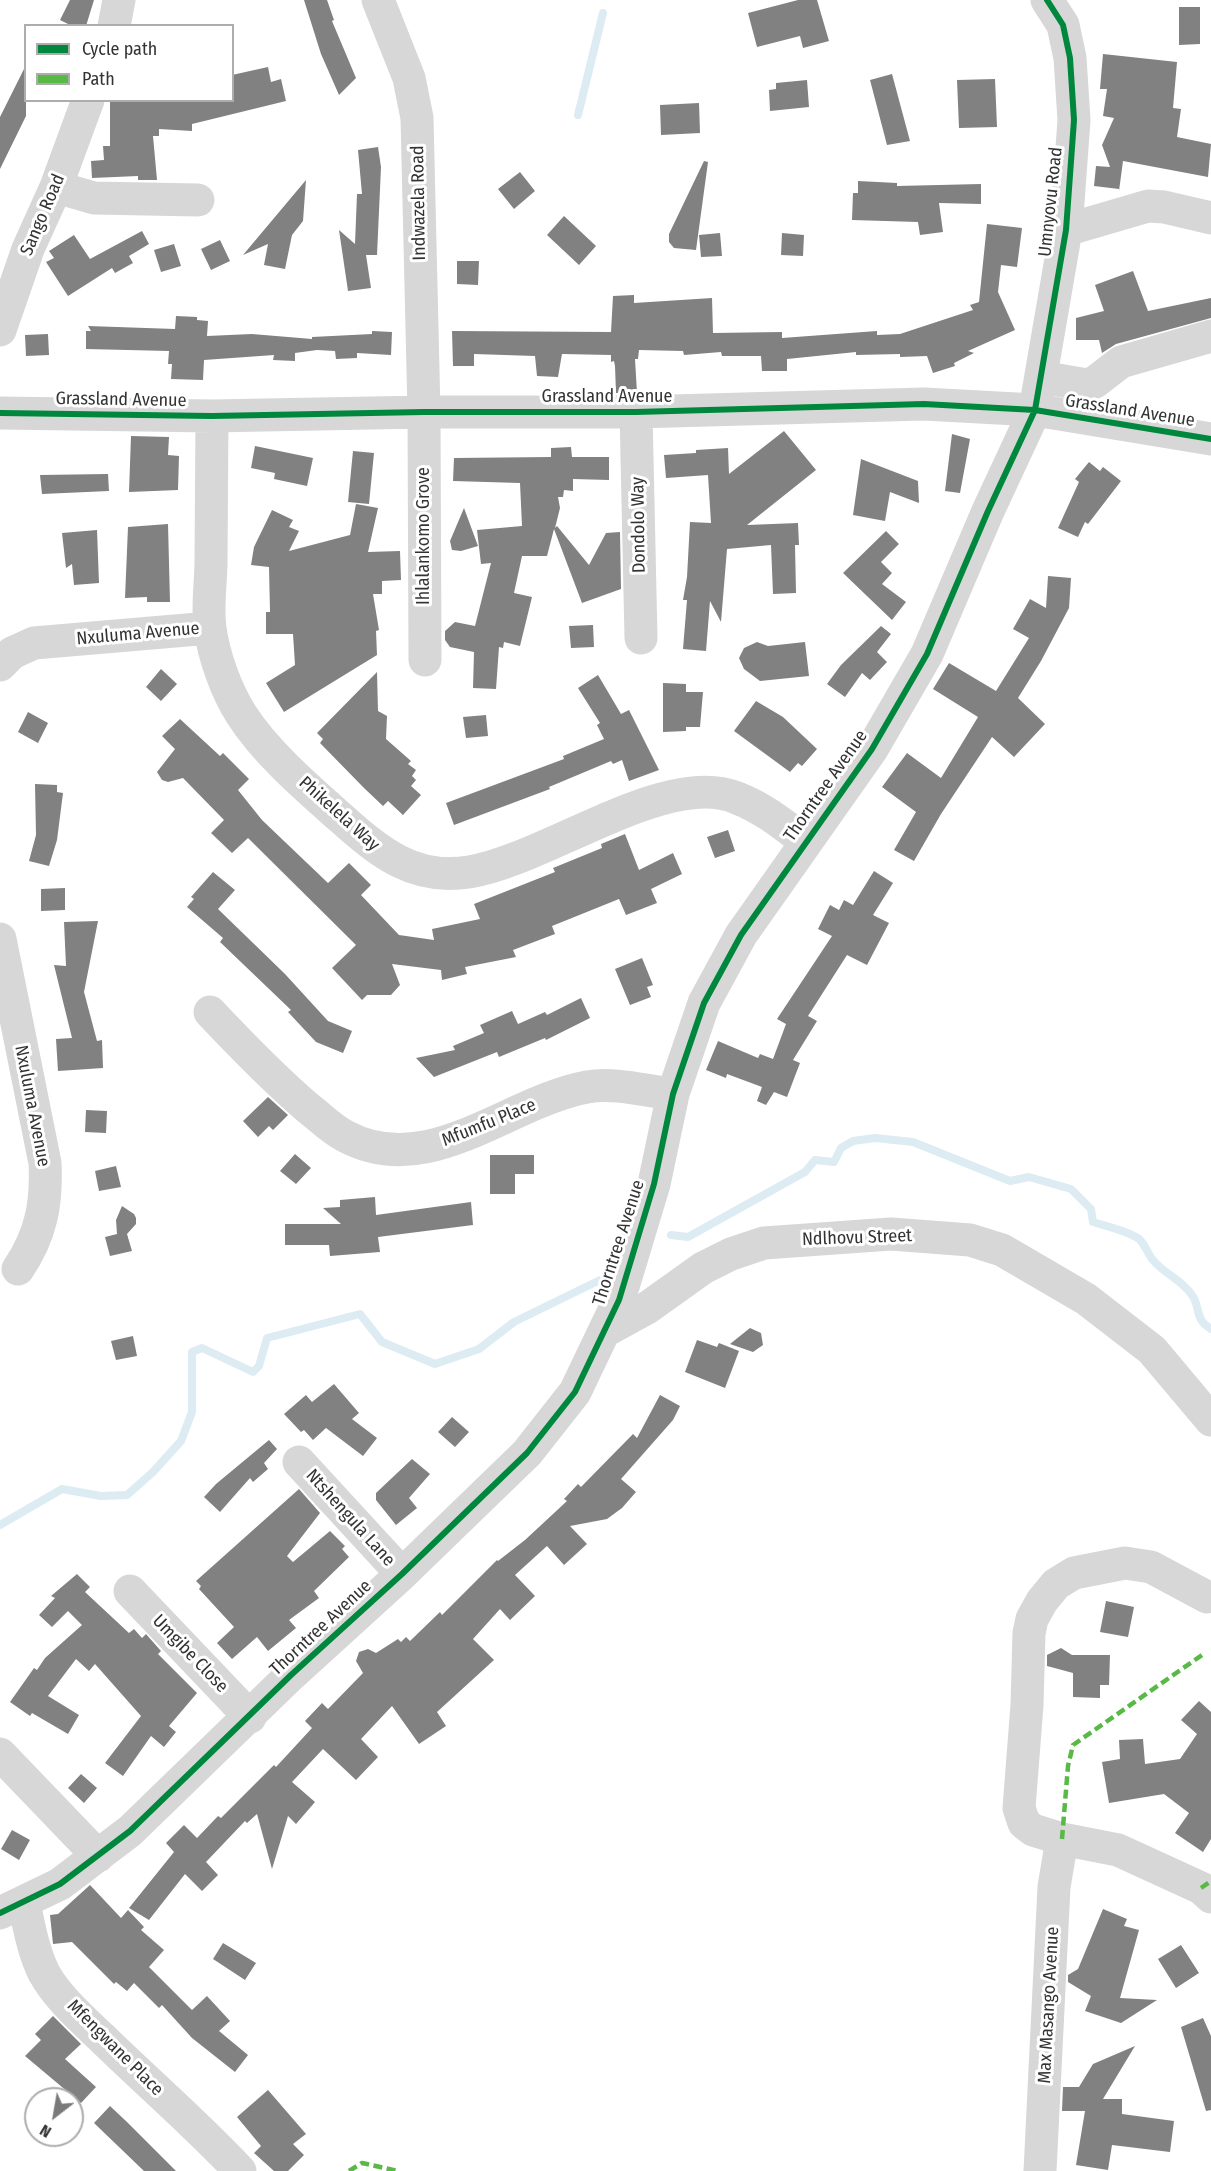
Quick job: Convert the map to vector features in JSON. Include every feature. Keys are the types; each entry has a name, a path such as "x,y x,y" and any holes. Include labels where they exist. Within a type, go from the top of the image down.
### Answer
{"street":[{"path":"114,24 119,0"},
{"name":"Indwazela Road","path":"378,0 409,78 417,118 424,412"},
{"name":"Umnyovu Road","path":"1035,410 1066,230 1074,120 1073,82 1063,25 1052,1"},
{"name":"Sango Road","path":"0,330 28,249 56,187 87,102"},
{"path":"56,187 94,198 198,200"},
{"path":"1066,230 1148,206 1211,218"},
{"path":"1041,377 1086,384 1095,382 1121,362 1211,336"},
{"name":"Grassland Avenue","path":"0,413 212,416 424,412 636,412 924,404 1035,410 1211,439"},
{"name":"Thorntree Avenue","path":"12,1908 60,1884 130,1831 291,1675 402,1574 527,1453 564,1409 619,1300 654,1184 673,1094 704,1003 741,935 872,749 927,654 988,511 1035,410"},
{"name":"Ihlalankomo Grove","path":"424,412 425,660"},
{"name":"Dondolo Way","path":"636,412 641,638"},
{"name":"Phikelela Way","path":"212,416 210,628 226,684 242,715 268,747 317,797 378,851 409,867 440,872 468,872 525,857 652,801 701,790 735,797 768,813 806,842"},
{"name":"Nxuluma Avenue","path":"0,665 12,653 34,643 210,628"},
{"name":"Nxuluma Avenue","path":"0,939 45,1163 39,1232 18,1269"},
{"name":"Mfumfu Place","path":"210,1012 274,1078 342,1135 361,1144 393,1150 427,1148 459,1137 539,1102 586,1087 602,1086 673,1094"},
{"name":"Ndlhovu Street","path":"605,1331 647,1308 703,1268 731,1254 764,1243 891,1233 970,1240 1002,1250 1086,1299 1152,1350 1211,1420"},
{"name":"Ntshengula Lane","path":"299,1462 402,1574"},
{"path":"1207,1597 1151,1567 1125,1563 1074,1573 1056,1584 1042,1601 1032,1619 1029,1633 1028,1706 1019,1808 1024,1823 1033,1830 1062,1839 1118,1850 1201,1888 1211,1897"},
{"name":"Umgibe Close","path":"130,1591 250,1717"},
{"path":"0,1754 98,1856"},
{"name":"Max Masango Avenue","path":"1040,2171 1054,1887 1062,1839"},
{"name":"Mfengwane Place","path":"12,1908 45,1974 62,1996 123,2059 201,2130 240,2171"}],"building":[{"path":"70,0 94,0 87,24 68,24 60,20"},
{"path":"304,0 327,0 334,20 332,21 356,78 339,95 321,54"},
{"path":"798,0 817,0 829,41 803,48 800,36 757,47 748,13"},
{"path":"1179,7 1200,7 1200,44 1179,45"},
{"path":"1103,54 1177,62 1173,108 1181,109 1177,137 1211,144 1208,177 1123,161 1119,191 1119,189 1094,186 1096,166 1110,167 1102,145 1114,118 1103,116 1107,89 1100,89"},
{"path":"268,67 271,82 281,79 286,101 192,124 192,131 159,129 159,136 153,136 157,180 138,180 138,176 92,178 91,161 104,160 103,146 110,146 110,102 234,102 234,75"},
{"path":"24,69 26,116 0,169 0,117"},
{"path":"892,74 910,141 887,145 870,80"},
{"path":"995,79 997,127 959,128 957,80"},
{"path":"807,80 809,107 770,111 769,90 776,89 776,83"},
{"path":"699,103 700,133 661,135 660,105"},
{"path":"378,147 381,167 377,255 366,255 371,288 348,291 339,230 355,244 357,194 362,194 358,150"},
{"path":"704,161 708,162 696,250 674,248 669,242 669,234"},
{"path":"520,172 535,191 514,209 498,189"},
{"path":"306,180 303,221 292,235 285,269 264,265 268,244 243,255"},
{"path":"858,181 897,183 897,186 981,184 981,204 939,203 943,232 920,235 918,222 852,220 853,193 858,193"},
{"path":"564,216 596,246 579,265 547,235"},
{"path":"987,224 1022,228 1017,267 1001,265 998,292 1015,330 968,351 974,353 954,363 955,366 933,373 927,356 856,355 856,352 787,359 787,371 762,371 761,356 722,356 721,352 684,355 683,351 639,350 638,359 635,359 637,393 616,393 615,366 614,361 611,362 611,355 562,354 558,377 537,376 535,356 474,354 474,366 453,366 452,331 611,332 613,296 634,295 634,303 712,298 713,333 782,332 782,338 877,331 877,335 900,334 973,310 970,305 979,302"},
{"path":"142,231 149,244 129,256 133,263 115,273 112,268 68,296 46,262 54,258 49,251 74,235 90,259"},
{"path":"720,233 722,256 701,257 699,235"},
{"path":"782,233 804,235 803,256 781,255"},
{"path":"220,240 230,261 211,270 201,249"},
{"path":"174,244 181,266 161,272 154,250"},
{"path":"457,261 479,261 478,285 457,284"},
{"path":"1133,271 1148,311 1211,298 1211,318 1116,344 1102,353 1099,340 1076,340 1076,318 1104,311 1095,285"},
{"path":"176,316 197,317 197,320 208,321 207,336 252,334 312,339 312,337 372,334 372,331 392,332 391,355 357,353 357,358 336,359 335,351 317,350 295,353 295,361 273,360 274,355 204,360 203,380 171,379 172,364 168,364 169,351 86,349 86,331 91,331 88,326 175,329"},
{"path":"48,334 49,355 26,356 25,335"},
{"path":"784,431 816,470 747,525 798,523 799,545 795,545 796,593 773,594 771,545 727,549 721,622 710,601 706,651 683,649 687,600 683,600 687,577 690,522 711,523 708,475 666,478 664,455 728,448 729,474"},
{"path":"952,434 970,439 960,493 945,491"},
{"path":"131,436 169,437 168,455 179,456 178,490 129,492"},
{"path":"255,446 313,458 307,486 274,479 275,473 251,468"},
{"path":"571,447 572,457 609,457 609,480 573,479 573,491 564,490 563,497 558,497 560,508 555,528 557,526 589,565 606,533 620,532 621,589 582,603 554,529 547,556 522,556 514,593 532,597 520,646 504,642 503,648 499,647 496,689 473,688 474,652 450,647 445,640 445,631 455,622 475,626 491,563 481,564 477,530 522,526 520,483 453,481 454,458 551,457 551,448"},
{"path":"353,451 374,453 369,504 348,502"},
{"path":"861,459 918,481 919,503 890,492 885,521 853,515"},
{"path":"1089,462 1100,471 1103,467 1121,481 1088,524 1085,522 1078,537 1058,528 1079,482 1075,479"},
{"path":"108,474 109,491 42,494 40,475"},
{"path":"356,504 378,508 368,552 400,551 401,580 382,581 382,594 373,594 379,630 376,631 377,655 284,712 266,683 295,665 293,634 266,634 266,612 270,612 269,567 251,565 254,547 272,510 293,520 289,527 299,531 289,551 350,535"},
{"path":"464,508 478,546 461,551 452,550 450,541"},
{"path":"168,524 170,602 147,602 147,597 125,598 128,527"},
{"path":"97,530 99,583 74,585 72,564 66,568 62,533"},
{"path":"886,531 899,544 881,562 892,573 882,584 906,602 892,620 843,573"},
{"path":"1048,576 1071,578 1069,608 1018,698 1045,724 1014,757 992,737 941,814 914,861 894,850 916,812 882,787 907,753 941,778 978,717 933,689 949,663 996,691 1029,638 1013,629 1030,599 1046,608"},
{"path":"593,625 594,647 571,648 569,626"},
{"path":"881,626 891,634 877,652 887,662 870,680 862,673 845,697 827,684 841,665"},
{"path":"757,642 768,646 805,642 809,676 760,681 744,669 739,658 744,648"},
{"path":"161,669 177,684 161,701 146,687"},
{"path":"377,672 378,711 387,716 386,739 411,761 408,764 416,770 412,776 416,780 411,786 421,795 403,815 388,801 383,806 364,788 320,743 323,739 317,733"},
{"path":"598,675 621,714 629,710 659,770 629,781 622,760 613,764 611,761 549,787 550,789 454,825 446,803 564,759 563,756 604,739 597,725 600,723 578,688"},
{"path":"663,683 686,684 686,692 703,692 700,727 686,727 686,731 663,732"},
{"path":"756,701 783,717 817,749 802,766 798,763 790,772 734,731"},
{"path":"28,712 48,723 38,743 18,732"},
{"path":"486,715 488,736 466,738 463,717"},
{"path":"180,719 220,756 223,753 249,779 238,790 262,820 328,883 349,863 371,885 361,895 399,935 434,940 432,929 480,919 474,904 555,872 553,868 602,848 601,844 625,834 639,870 673,853 682,874 651,889 657,903 626,915 619,899 552,926 555,934 513,950 516,957 465,967 467,974 442,980 441,970 392,964 400,985 391,995 367,995 362,1000 332,968 356,945 248,838 232,853 211,833 224,820 183,778 168,782 162,780 157,772 175,749 162,736"},
{"path":"35,784 57,785 57,792 63,793 57,840 49,866 29,861 36,835"},
{"path":"728,830 735,851 715,858 707,837"},
{"path":"874,871 893,883 873,915 889,923 867,965 847,955 808,1016 817,1021 793,1060 800,1063 787,1097 774,1092 766,1105 757,1101 762,1087 727,1074 726,1078 706,1070 718,1041 758,1058 760,1054 773,1059 786,1024 777,1019 832,936 818,929 830,905 839,910 844,900 853,905"},
{"path":"213,872 235,890 218,909 285,974 328,1021 352,1031 343,1053 316,1042 288,1012 291,1010 220,942 223,938 187,907 194,899 191,897"},
{"path":"65,888 65,910 41,911 41,889"},
{"path":"98,921 84,992 97,1041 102,1040 103,1068 58,1071 56,1039 72,1038 54,965 66,966 64,922"},
{"path":"642,958 653,985 647,987 651,997 630,1005 615,969"},
{"path":"581,998 590,1018 546,1040 545,1038 499,1057 497,1052 434,1077 416,1058 455,1050 453,1046 484,1033 480,1025 512,1011 518,1024 545,1012 547,1015"},
{"path":"268,1097 288,1115 273,1130 269,1126 258,1137 243,1121"},
{"path":"86,1110 107,1111 106,1133 85,1132"},
{"path":"295,1154 311,1168 296,1184 280,1171"},
{"path":"490,1155 534,1155 534,1174 515,1174 515,1194 490,1194"},
{"path":"116,1166 121,1187 99,1191 95,1171"},
{"path":"375,1197 376,1215 471,1202 473,1225 378,1237 380,1252 330,1256 329,1245 285,1245 285,1224 341,1224 323,1208 340,1207 340,1200"},
{"path":"122,1206 136,1218 136,1224 127,1234 132,1251 110,1256 105,1237 117,1234 116,1220"},
{"path":"750,1328 761,1333 763,1345 753,1352 730,1344"},
{"path":"133,1336 137,1356 116,1360 111,1341"},
{"path":"697,1340 717,1347 719,1343 739,1351 725,1388 685,1372"},
{"path":"334,1384 359,1413 352,1419 377,1438 363,1456 326,1428 313,1440 304,1430 301,1432 284,1414 306,1395 312,1402"},
{"path":"660,1395 680,1406 673,1420 621,1479 636,1492 622,1508 607,1519 570,1526 587,1544 564,1565 547,1546 515,1575 535,1596 510,1620 500,1609 473,1639 494,1660 437,1712 446,1726 419,1744 392,1706 361,1739 378,1757 356,1780 323,1749 292,1782 315,1802 296,1824 288,1816 272,1869 257,1814 247,1823 245,1821 206,1862 218,1875 202,1891 185,1874 149,1920 129,1908 174,1852 166,1843 184,1825 197,1838 218,1816 221,1818 274,1765 276,1767 312,1728 305,1721 322,1703 328,1709 363,1673 356,1661 359,1652 368,1649 376,1653 398,1639 401,1642 406,1637 410,1641 440,1612 442,1615 497,1560 525,1540 567,1501 564,1499 578,1484 581,1487 633,1434 637,1438"},
{"path":"452,1417 469,1432 455,1447 438,1432"},
{"path":"269,1440 277,1449 264,1463 268,1469 253,1482 250,1478 220,1512 204,1497 216,1484"},
{"path":"412,1459 430,1474 409,1498 417,1508 396,1525 376,1500 376,1493"},
{"path":"299,1489 320,1513 287,1556 293,1562 330,1531 345,1546 342,1549 349,1557 314,1591 319,1598 289,1620 296,1628 268,1651 257,1637 232,1659 217,1643 234,1627 199,1589 201,1586 196,1581"},
{"path":"77,1574 90,1587 85,1592 129,1633 134,1629 142,1638 146,1634 161,1651 158,1654 197,1693 169,1726 176,1732 164,1747 151,1736 123,1776 105,1763 141,1716 95,1664 89,1671 76,1659 48,1696 79,1715 68,1734 32,1713 30,1716 10,1702 34,1668 37,1670 45,1658 82,1625 68,1611 52,1627 39,1615 55,1598 51,1596"},
{"path":"1106,1601 1134,1607 1128,1637 1100,1632"},
{"path":"1061,1648 1072,1655 1110,1655 1109,1685 1100,1685 1100,1698 1073,1697 1073,1673 1047,1666 1047,1655"},
{"path":"1199,1701 1211,1712 1211,1839 1203,1852 1175,1833 1189,1813 1164,1794 1109,1803 1102,1762 1120,1759 1119,1740 1143,1739 1145,1764 1180,1759 1197,1734 1181,1720"},
{"path":"81,1774 97,1788 84,1803 68,1788"},
{"path":"12,1830 30,1840 19,1860 1,1849"},
{"path":"90,1885 121,1918 128,1910 144,1927 141,1930 164,1950 149,1967 192,2010 207,1996 230,2021 219,2031 248,2055 235,2072 192,2038 162,2005 159,2008 134,1983 127,1991 116,1982 114,1984 72,1942 53,1944 50,1915 58,1914"},
{"path":"1103,1909 1127,1919 1124,1926 1139,1930 1120,1998 1157,2000 1121,2023 1085,2011 1091,1996 1068,1982 1068,1975 1078,1969"},
{"path":"223,1943 256,1963 245,1980 213,1959"},
{"path":"1181,1945 1199,1973 1176,1988 1158,1959"},
{"path":"53,2016 81,2044 65,2059 96,2087 84,2100 84,2087 62,2087 25,2056 41,2040 35,2034"},
{"path":"1203,2018 1211,2036 1211,2110 1206,2111 1181,2027"},
{"path":"1135,2046 1103,2099 1122,2099 1122,2114 1174,2121 1170,2152 1112,2145 1108,2170 1076,2165 1085,2111 1062,2111 1063,2087 1079,2087 1093,2064"},
{"path":"268,2090 306,2134 293,2144 304,2155 288,2171 274,2171 254,2153 261,2146 237,2117"},
{"path":"110,2106 176,2171 144,2171 94,2123"}],"waterway":[{"path":"578,115 603,13"},
{"path":"671,1235 688,1237 805,1172 815,1160 834,1162 841,1148 853,1141 875,1138 913,1142 1010,1181 1029,1177 1071,1189 1091,1209 1093,1222 1126,1232 1141,1241 1152,1259 1183,1284 1192,1295 1202,1321 1211,1329"},
{"path":"0,1525 62,1489 101,1496 127,1495 153,1472 181,1441 192,1412 192,1352 202,1348 253,1372 259,1366 267,1338 360,1314 382,1342 435,1364 479,1349 514,1322 600,1280"}],"marked path":[{"path":"1062,1839 1068,1766 1073,1745 1202,1655"},
{"path":"1201,1888 1211,1881"},
{"path":"349,2171 362,2163 398,2171"}],"cycle path":[{"path":"0,1913 60,1884 130,1831 291,1675 402,1574 527,1453 575,1392 619,1300 654,1184 673,1094 704,1003 741,935 872,749 927,654 988,511 1035,410 1066,230 1074,120 1070,58 1063,25 1047,0"},
{"path":"0,413 212,416 424,412 636,412 924,404 1035,410 1211,439"}]}
